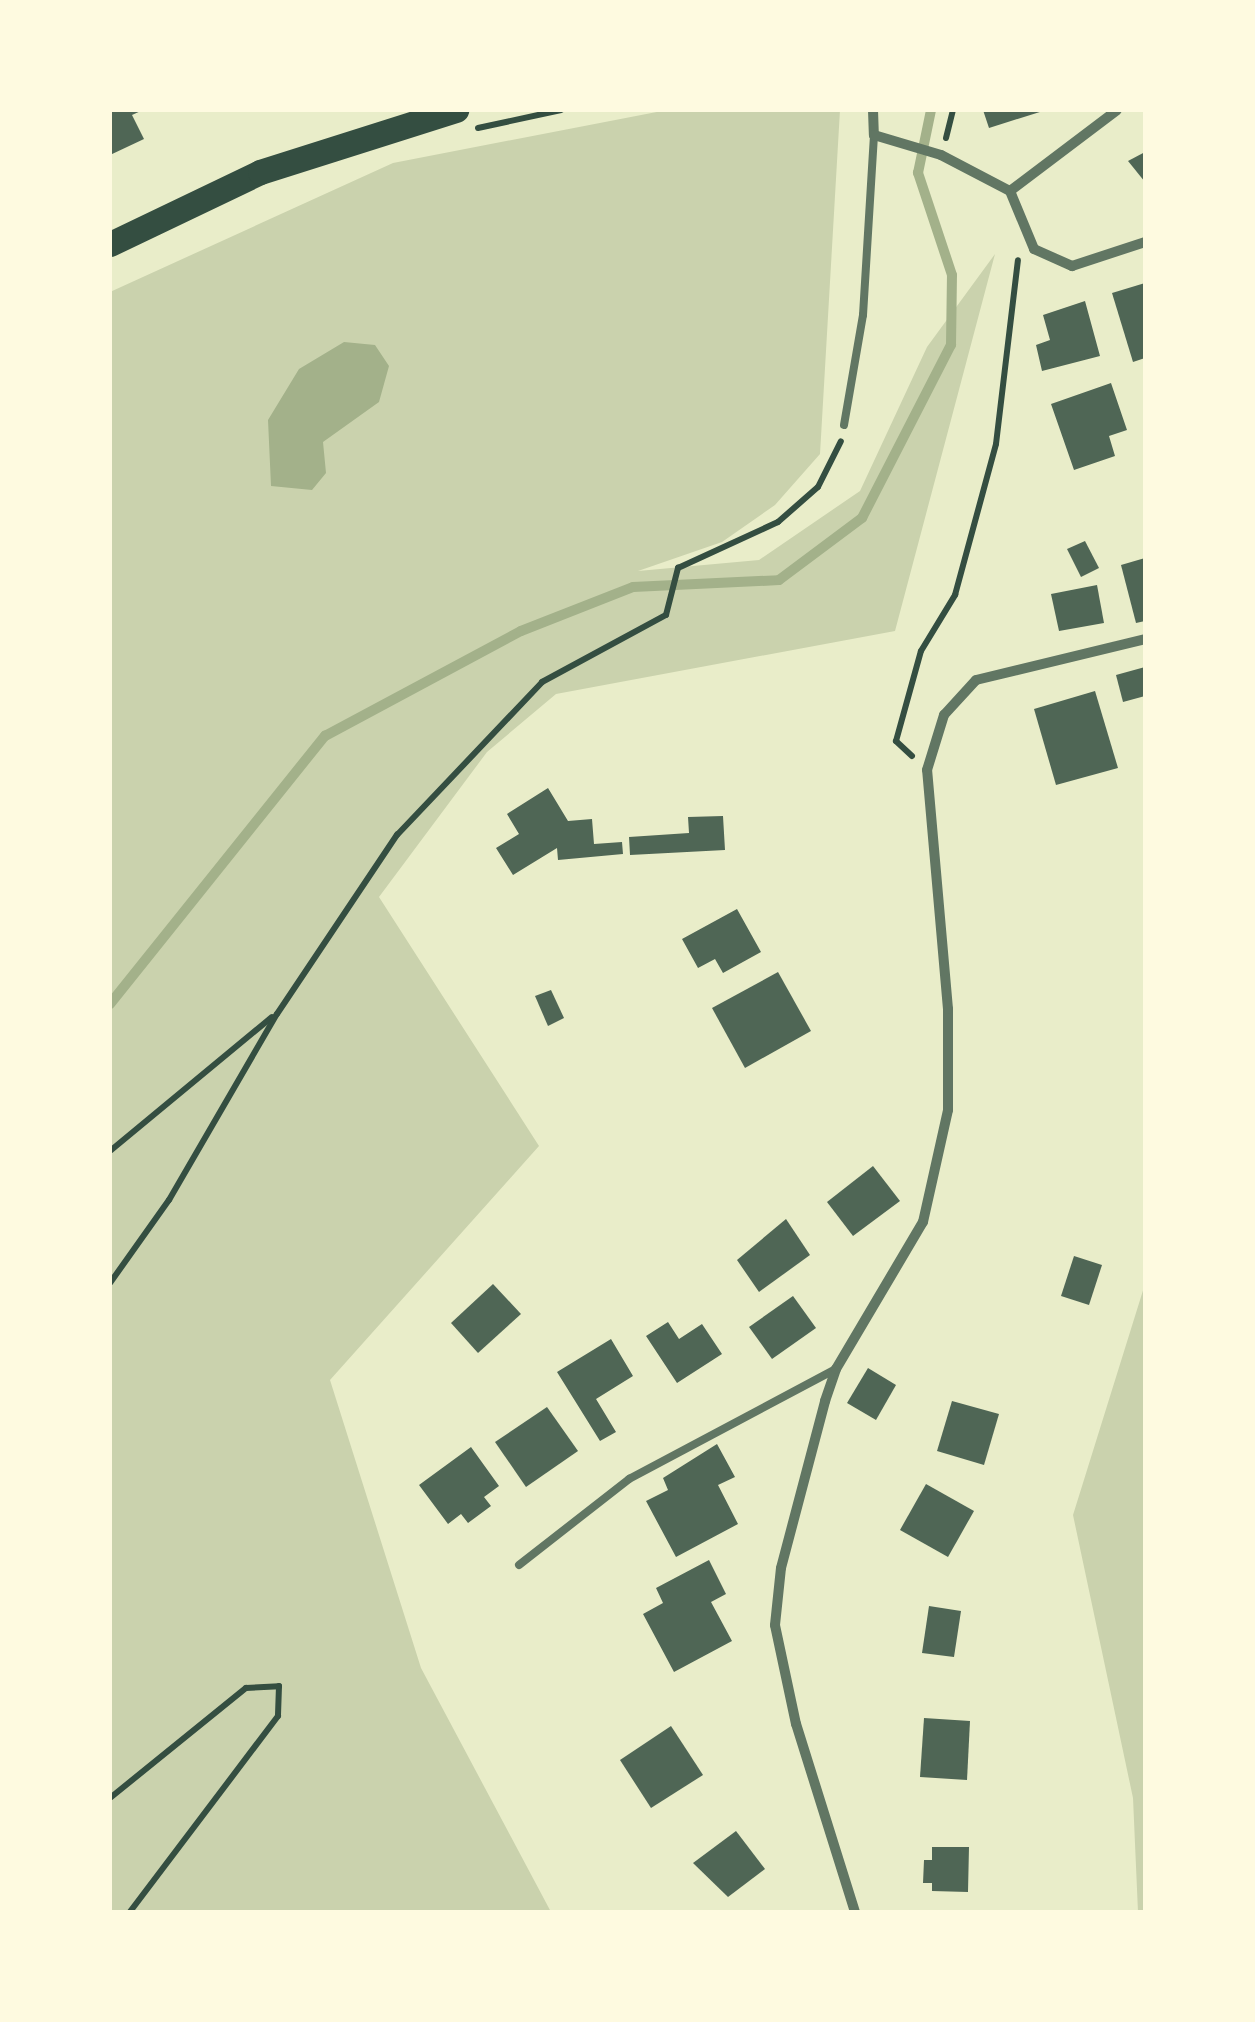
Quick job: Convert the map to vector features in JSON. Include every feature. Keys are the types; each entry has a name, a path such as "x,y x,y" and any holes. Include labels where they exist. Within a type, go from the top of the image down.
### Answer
{"main road":[{"path":"110,244 260,172 421,114 456,110"}],"street":[{"path":"873,110 874,135 941,154 1010,192 1034,249 1072,266 1145,242"},
{"path":"1010,192 1118,110"},
{"path":"855,1912 796,1724 775,1625 782,1568 836,1369 923,1222 948,1110 948,1009 927,770 944,715 976,680 1145,639"}],"lane":[{"path":"844,425 863,315 874,135"},
{"path":"519,1564 629,1478 836,1369"}],"path":[{"path":"927,770 896,741 922,651 956,595 996,444 1018,261 1027,238"},
{"path":"110,1284 168,1200 276,1014 396,835 542,682 666,615 678,568 778,522 818,487 837,456 844,425"},
{"path":"110,1151 276,1014"},
{"path":"110,1798 246,1688 279,1686 278,1716 130,1912"}],"shaded area":[{"path":"667,110 840,110 820,454 775,505 722,542 638,571 759,560 860,491 927,347 995,254 895,631 556,694 487,752 379,897 539,1146 330,1380 421,1668 551,1912 110,1912 110,292 393,163"},
{"path":"344,342 375,345 389,366 379,402 323,442 326,473 312,490 271,486 268,420 299,369"},
{"path":"1145,1284 1145,1912 1138,1912 1133,1798 1073,1515"}],"building":[{"path":"110,110 143,110 132,115 144,139 110,155"},
{"path":"983,110 1042,110 1043,111 989,128"},
{"path":"1145,152 1145,182 1128,161"},
{"path":"1145,283 1145,358 1133,362 1112,293"},
{"path":"1085,301 1100,356 1042,371 1036,345 1050,340 1043,315"},
{"path":"1111,383 1127,430 1109,436 1115,456 1074,470 1051,404"},
{"path":"1085,541 1099,568 1081,577 1067,549"},
{"path":"1145,558 1145,621 1136,623 1121,565"},
{"path":"1097,585 1104,623 1059,631 1051,594"},
{"path":"1145,667 1145,696 1123,702 1116,675"},
{"path":"1095,691 1118,768 1056,785 1034,709"},
{"path":"548,788 568,821 592,819 594,844 622,842 623,854 558,860 557,848 513,875 496,848 519,834 507,814"},
{"path":"723,816 725,850 630,855 629,837 689,833 688,817"},
{"path":"737,909 761,952 723,973 715,959 698,968 682,939"},
{"path":"778,972 811,1031 745,1068 712,1008"},
{"path":"551,990 564,1018 548,1026 535,996"},
{"path":"873,1166 900,1201 853,1236 827,1202"},
{"path":"786,1219 810,1255 759,1292 737,1260"},
{"path":"1074,1256 1102,1265 1089,1305 1061,1296"},
{"path":"493,1284 521,1314 478,1353 451,1323"},
{"path":"793,1296 816,1328 772,1359 749,1327"},
{"path":"668,1322 679,1339 702,1324 722,1354 677,1383 646,1336"},
{"path":"611,1339 633,1376 596,1399 616,1432 600,1441 557,1372"},
{"path":"868,1368 896,1385 876,1420 847,1403"},
{"path":"952,1401 999,1414 984,1465 937,1451"},
{"path":"547,1407 578,1451 526,1487 495,1442"},
{"path":"717,1444 735,1477 718,1485 738,1524 676,1557 646,1501 668,1490 663,1478"},
{"path":"471,1447 499,1486 484,1497 491,1506 468,1523 461,1514 448,1524 419,1485"},
{"path":"926,1484 974,1511 948,1557 900,1530"},
{"path":"709,1560 726,1594 711,1602 732,1641 674,1672 643,1614 663,1603 656,1588"},
{"path":"929,1606 961,1611 954,1657 922,1653"},
{"path":"924,1718 970,1721 967,1780 920,1777"},
{"path":"671,1726 703,1775 651,1808 620,1760"},
{"path":"736,1831 765,1869 728,1897 693,1863"},
{"path":"932,1847 969,1847 968,1892 932,1891 932,1883 923,1883 924,1860 932,1860"}],"waterway":[{"path":"110,1004 325,736 521,631 633,587 779,580 862,518 951,345 952,275 918,173 931,110"}]}
